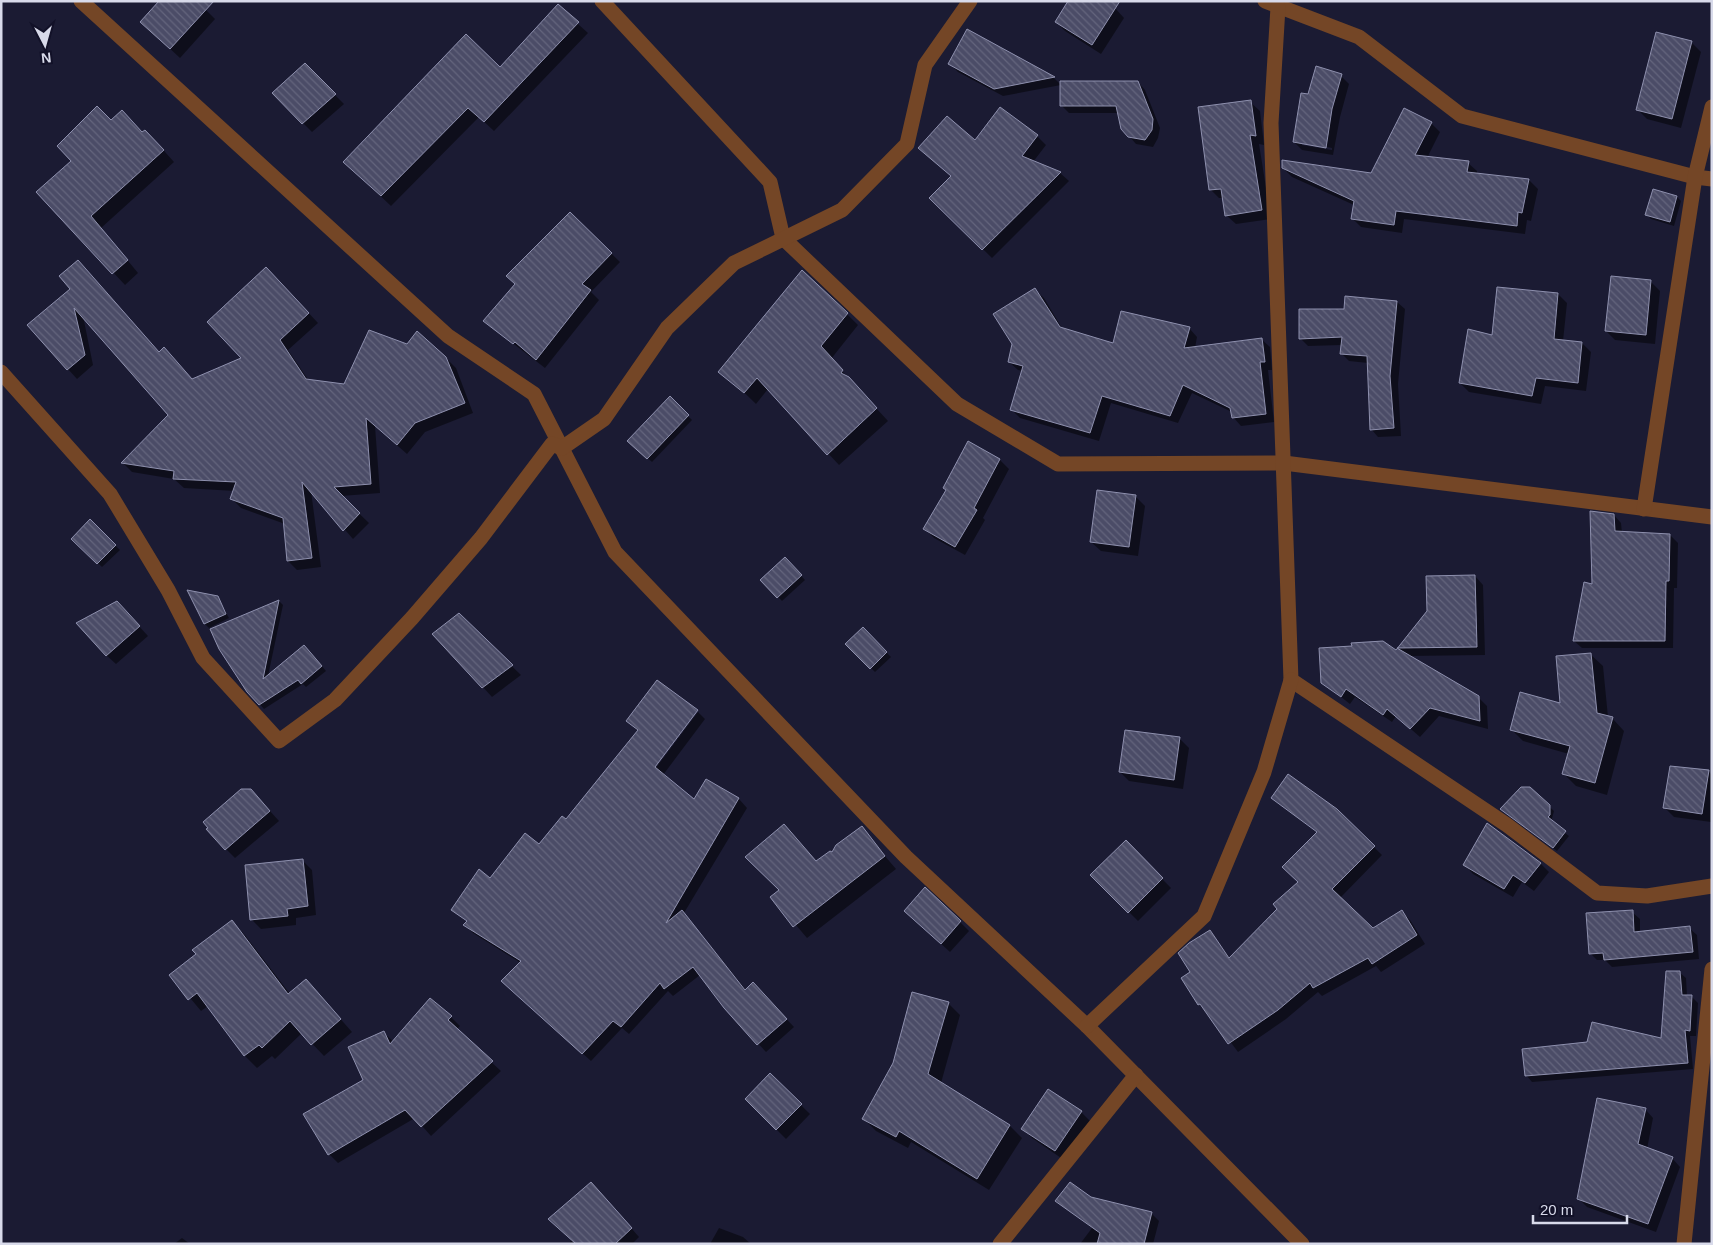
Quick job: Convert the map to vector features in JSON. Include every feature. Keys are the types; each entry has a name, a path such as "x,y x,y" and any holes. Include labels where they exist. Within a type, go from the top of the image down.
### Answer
{"street":[{"path":"81,1 448,336 534,394 615,552 906,857 1087,1026 1302,1244"},
{"path":"602,1 770,182 783,238 957,404 1058,464 1284,463 1712,517"},
{"path":"562,448 604,419 668,328 734,263 842,210 907,144 925,65 970,1"},
{"path":"1087,1026 1204,916 1264,772 1291,680 1271,123 1271,4 1359,37 1462,116 1695,177 1712,179"},
{"path":"1644,509 1695,177 1712,107"},
{"path":"1,372 110,494 168,590 203,658 279,741 335,700 412,618 481,538 552,444 562,448"},
{"path":"1291,680 1507,825 1597,893 1647,896 1712,886"},
{"path":"1684,1244 1712,969"},
{"path":"1000,1244 1136,1075"}],"building":[{"path":"159,1 214,1 170,49 140,22"},
{"path":"1068,1 1120,1 1092,45 1055,22"},
{"path":"558,4 579,22 484,122 468,108 381,196 343,162 466,34 500,67"},
{"path":"967,29 1055,77 994,89 948,64"},
{"path":"1656,32 1692,41 1672,119 1636,110"},
{"path":"305,63 336,94 302,124 272,93"},
{"path":"1316,66 1342,74 1332,109 1326,148 1293,142 1301,93 1308,94"},
{"path":"1060,81 1138,81 1153,119 1152,130 1145,140 1128,137 1121,129 1116,106 1060,106"},
{"path":"1251,100 1256,136 1250,135 1262,210 1225,216 1221,189 1209,190 1198,107"},
{"path":"97,106 111,120 122,110 142,132 145,130 164,150 91,216 128,260 112,274 36,192 71,161 57,146"},
{"path":"1000,107 1038,135 1022,156 1061,172 982,250 929,198 951,176 918,148 947,116 975,140"},
{"path":"1404,108 1432,122 1415,155 1469,161 1467,172 1529,179 1522,213 1518,212 1517,226 1396,211 1394,225 1351,219 1354,201 1282,168 1282,160 1371,173"},
{"path":"1653,189 1677,196 1670,222 1645,215"},
{"path":"570,212 612,253 582,284 591,290 536,360 515,342 513,344 483,321 515,284 506,276"},
{"path":"78,260 159,352 164,347 192,379 241,358 207,322 266,267 309,313 280,340 306,379 344,384 369,330 407,344 417,331 446,357 465,403 415,423 397,445 366,418 371,484 334,487 360,513 343,531 302,482 312,558 287,561 283,518 230,499 236,482 173,479 174,471 121,463 168,415 74,308 85,355 67,370 27,325 70,289 59,276"},
{"path":"802,270 848,313 821,346 843,370 841,373 849,377 877,408 827,455 757,378 744,393 718,372"},
{"path":"1611,276 1651,280 1646,335 1605,331"},
{"path":"1497,287 1558,293 1554,339 1582,342 1578,383 1536,378 1532,396 1459,383 1468,329 1492,335"},
{"path":"1035,288 1060,327 1113,343 1121,311 1190,327 1184,348 1262,338 1265,362 1260,362 1266,414 1232,418 1230,408 1183,385 1170,416 1102,396 1090,433 1010,410 1023,366 1008,362 1012,344 993,314"},
{"path":"1345,296 1397,301 1390,376 1394,428 1370,430 1367,356 1340,354 1342,337 1299,339 1299,309 1344,309"},
{"path":"670,396 689,415 647,459 627,441"},
{"path":"968,441 1000,459 974,508 977,510 955,547 923,529 946,490 943,488"},
{"path":"1097,490 1136,495 1129,547 1090,542"},
{"path":"1590,511 1614,514 1615,531 1670,534 1669,581 1666,581 1665,641 1573,641 1584,582 1592,584"},
{"path":"90,519 116,545 97,564 71,539"},
{"path":"785,557 802,575 777,598 760,580"},
{"path":"1475,575 1477,647 1398,648 1427,611 1426,576"},
{"path":"187,590 218,596 226,614 204,624"},
{"path":"279,600 263,679 304,645 322,666 301,684 298,680 259,705 247,692 219,649 210,629"},
{"path":"117,601 140,626 106,656 76,623"},
{"path":"459,613 513,665 482,688 432,634"},
{"path":"863,627 887,652 870,669 845,644"},
{"path":"1383,641 1396,650 1397,648 1479,696 1480,721 1430,708 1410,729 1387,709 1383,715 1346,689 1341,697 1321,683 1319,648 1352,646 1351,643"},
{"path":"1591,653 1597,713 1613,717 1595,783 1562,774 1570,746 1510,730 1520,692 1560,703 1556,656"},
{"path":"657,680 698,710 655,767 694,799 706,779 739,798 666,923 682,910 745,990 753,982 787,1019 757,1045 724,1008 693,967 664,989 660,983 621,1027 613,1021 582,1054 501,981 521,961 463,925 467,921 451,910 479,869 490,878 525,833 539,844 562,816 566,819 638,730 626,721"},
{"path":"1125,730 1180,737 1174,780 1119,772"},
{"path":"1670,766 1709,770 1702,814 1663,808"},
{"path":"1288,774 1337,809 1375,846 1332,889 1373,928 1402,910 1417,935 1372,964 1368,958 1313,988 1310,983 1278,1010 1228,1044 1200,1004 1198,1005 1181,978 1190,972 1178,953 1189,943 1210,930 1229,958 1277,909 1273,904 1298,882 1282,867 1317,832 1271,798"},
{"path":"1521,787 1530,787 1550,805 1550,815 1548,817 1566,831 1553,848 1500,809"},
{"path":"241,789 251,789 270,811 225,850 206,829 208,828 203,822"},
{"path":"1487,823 1541,863 1525,883 1513,875 1504,889 1463,865"},
{"path":"784,824 816,861 830,851 832,852 836,845 862,826 885,856 793,927 770,897 779,890 745,857"},
{"path":"1126,840 1163,878 1128,913 1090,875"},
{"path":"303,859 308,906 287,909 288,916 250,920 245,865"},
{"path":"925,887 961,921 941,944 904,911"},
{"path":"1633,910 1634,932 1690,926 1693,952 1604,960 1603,953 1589,954 1586,913"},
{"path":"232,920 288,994 306,979 341,1019 311,1045 290,1021 262,1048 259,1045 244,1056 197,993 188,1000 169,975 196,954 192,950"},
{"path":"1666,971 1680,971 1682,995 1692,995 1690,1031 1685,1030 1688,1063 1525,1076 1522,1049 1587,1042 1592,1022 1661,1038"},
{"path":"912,992 949,1002 928,1074 1010,1125 977,1179 899,1131 896,1137 862,1119 893,1063"},
{"path":"430,998 452,1016 448,1020 493,1061 421,1127 405,1110 328,1155 303,1114 363,1080 348,1047 384,1031 390,1044"},
{"path":"770,1073 802,1104 776,1130 745,1099"},
{"path":"1048,1089 1082,1111 1055,1151 1021,1129"},
{"path":"1597,1098 1646,1108 1638,1144 1673,1157 1648,1224 1577,1199"},
{"path":"591,1182 632,1228 615,1244 576,1244 548,1219"},
{"path":"1070,1182 1091,1197 1152,1212 1144,1244 1097,1244 1100,1233 1055,1201"}]}
